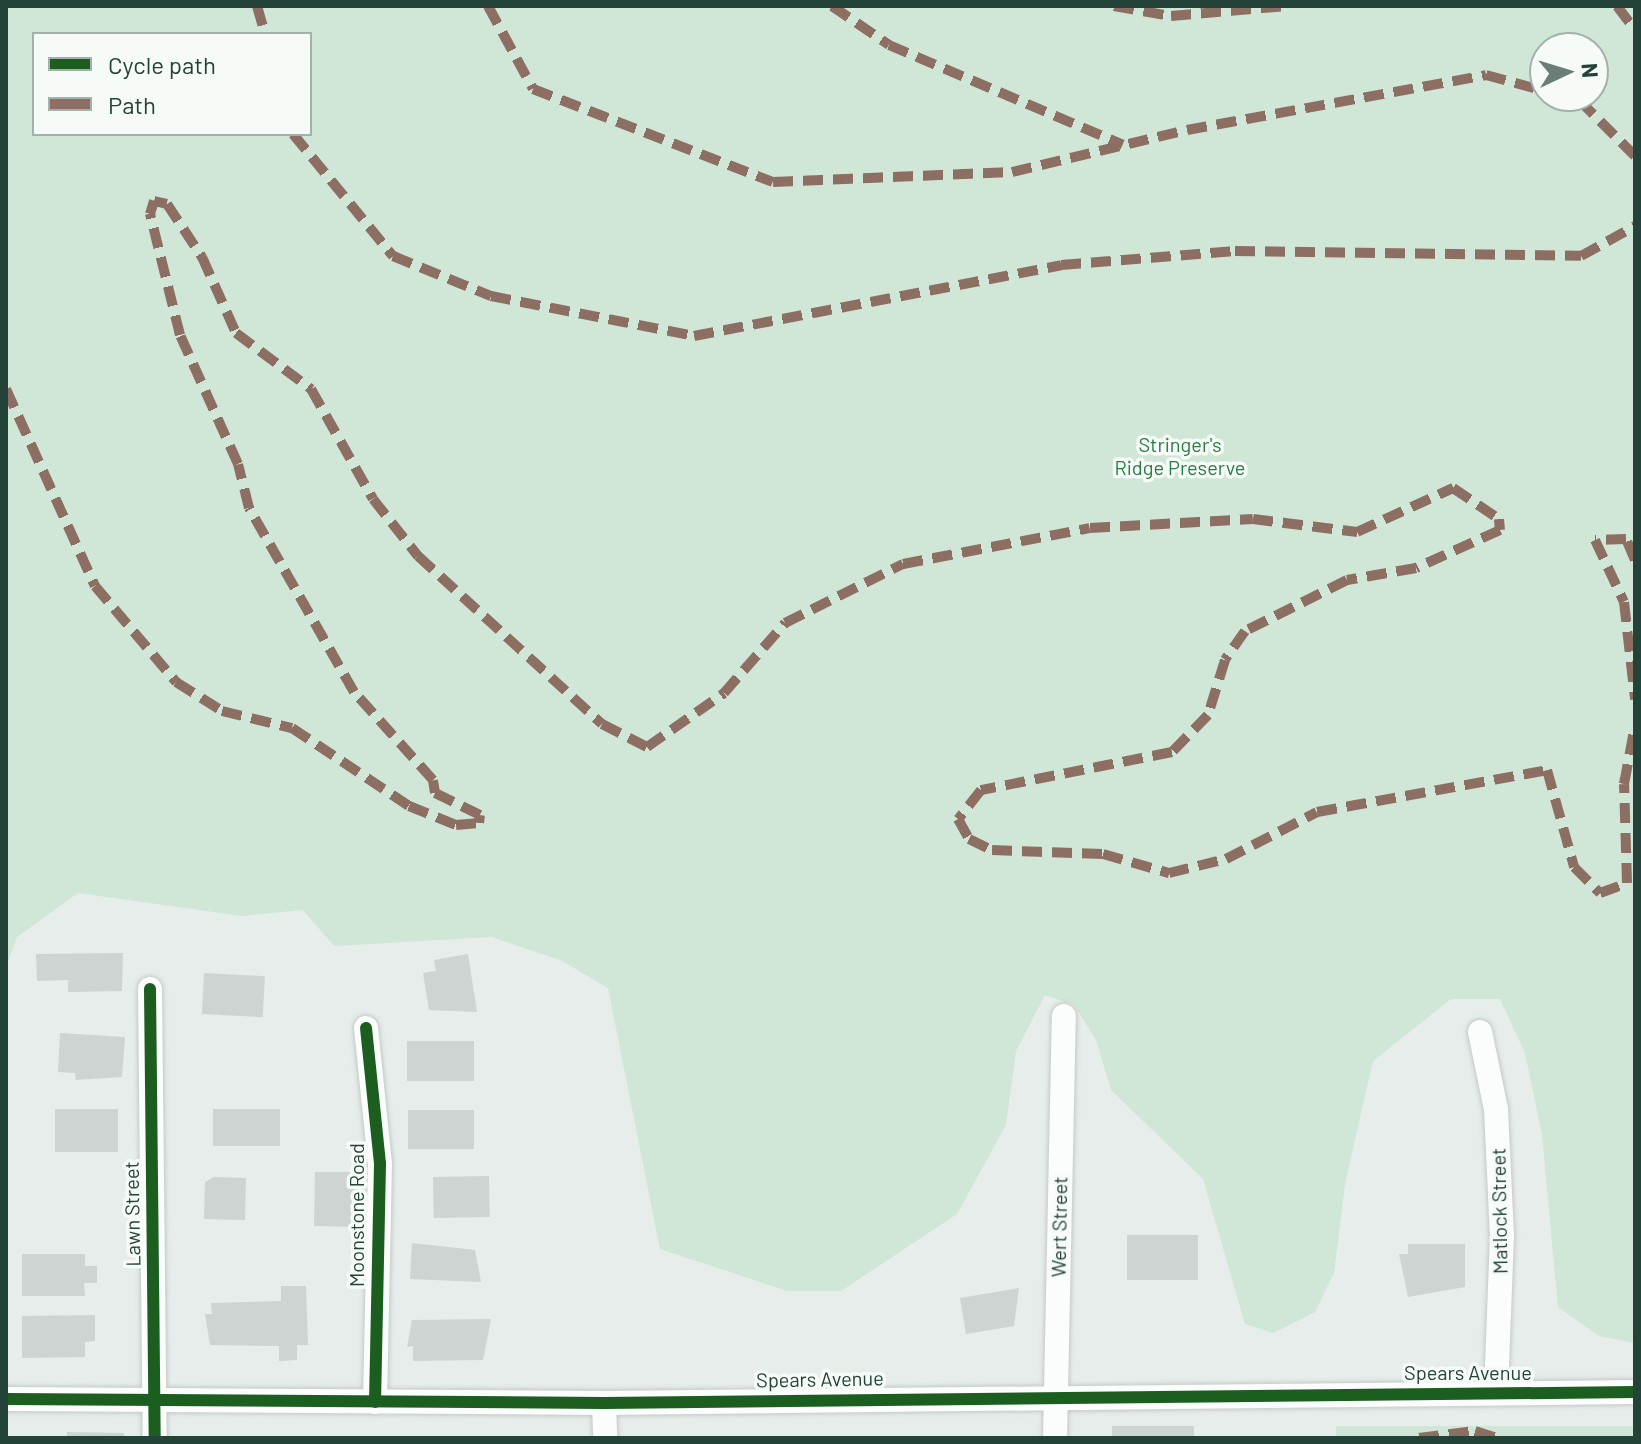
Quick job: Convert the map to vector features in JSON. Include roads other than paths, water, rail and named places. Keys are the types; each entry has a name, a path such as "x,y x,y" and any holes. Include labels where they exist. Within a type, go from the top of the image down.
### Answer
{"street":[{"name":"Lawn Street","path":"150,989 155,1438"},
{"name":"Wert Street","path":"1055,1438 1064,1016"},
{"name":"Moonstone Road","path":"366,1028 380,1164 375,1402"},
{"name":"Matlock Street","path":"1480,1032 1496,1109 1501,1219 1496,1392"},
{"name":"Spears Avenue","path":"6,1399 604,1403 1055,1394 1635,1392"},
{"path":"604,1403 605,1438"}],"park label":[{"name":"Stringer's Ridge Preserve","path":"1180,456"}]}
